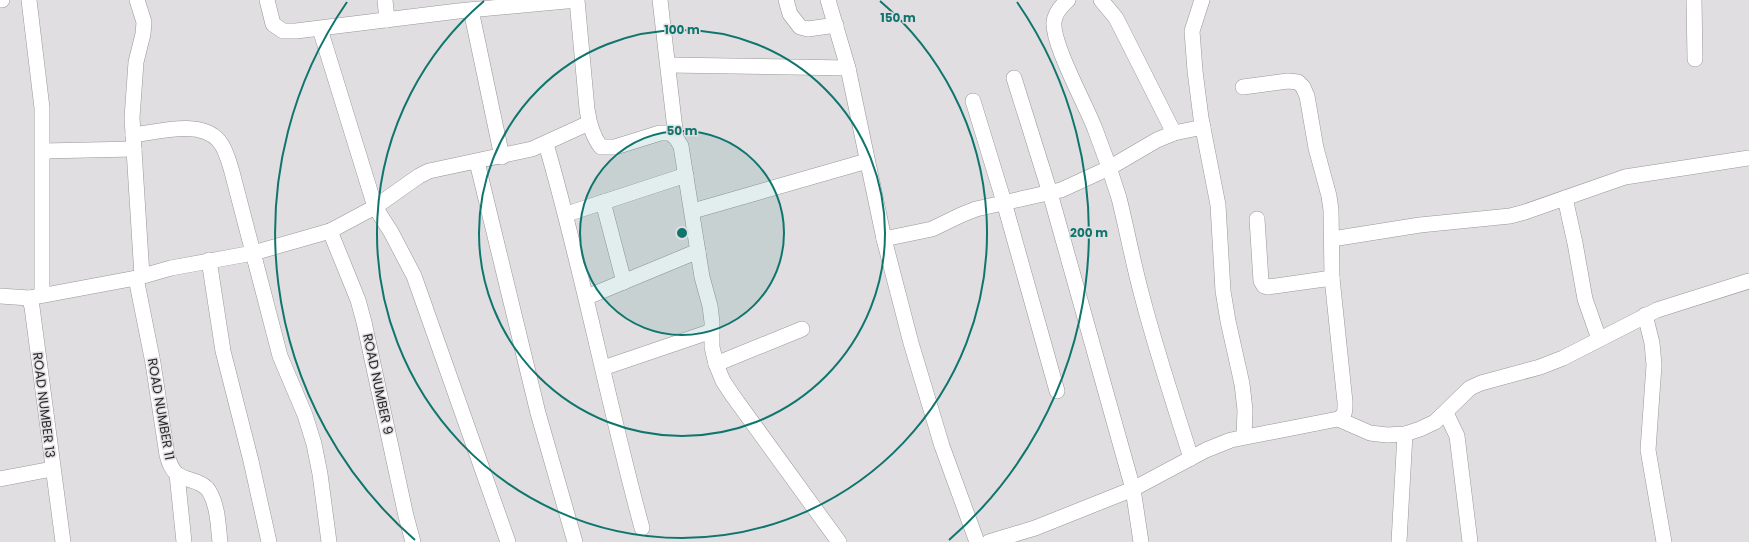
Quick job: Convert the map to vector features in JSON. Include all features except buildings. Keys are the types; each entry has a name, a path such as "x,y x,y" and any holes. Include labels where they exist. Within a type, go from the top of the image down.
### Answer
{"street":[{"name":"ROAD NUMBER 13","path":"29,0 42,108 42,151 35,297 32,307 52,469 63,542"},
{"name":"ROAD NUMBER 11","path":"137,0 144,22 143,34 136,62 132,118 139,277 166,455 177,474 198,482 208,490 215,505 220,542"},
{"path":"266,0 273,24 283,31 320,29 471,10 577,0 589,123 595,140 601,147 615,147 660,133 670,133 676,138 681,146 693,211 702,277 710,306 712,347 716,364 723,381 733,396 839,542"},
{"path":"385,0 387,20"},
{"path":"660,0 676,138"},
{"path":"786,0 790,14 800,27 808,29 836,26"},
{"path":"828,0 848,68 884,239 911,343 942,446 977,542"},
{"path":"1068,0 1061,6 1055,16 1055,36 1088,112 1119,198 1144,303 1190,458"},
{"path":"1101,0 1116,18 1174,133"},
{"path":"1202,0 1192,31 1194,71 1218,205 1222,276 1228,321 1242,384 1245,410 1244,436"},
{"path":"1694,0 1695,59"},
{"path":"471,10 502,157"},
{"path":"320,29 375,207 391,232 414,276 508,542"},
{"path":"668,65 848,68"},
{"path":"1014,78 1050,193 1133,489 1141,542"},
{"path":"989,542 1035,528 1133,489 1206,450 1244,436 1338,419 1343,416 1345,412 1345,402 1332,278 1332,239 1329,196 1316,148 1307,96 1303,87 1298,82 1288,81 1243,87"},
{"path":"973,101 1004,202 1057,391"},
{"path":"0,296 35,297 139,277 209,260 252,253 330,231 375,207 419,176 429,171 441,167 477,162 532,150 589,123"},
{"path":"884,239 927,231 962,214 1004,202 1050,193 1072,186 1109,168 1157,140 1174,133 1203,126"},
{"path":"42,151 133,142 188,128 200,129 212,134 220,141 232,172 280,356 305,415 314,444 329,542"},
{"path":"546,144 567,214 617,431 642,528"},
{"path":"1332,239 1420,225 1510,216 1625,177 1749,159"},
{"path":"477,162 538,413 575,542"},
{"path":"693,211 868,162"},
{"path":"567,214 686,175"},
{"path":"1564,198 1575,243 1585,299 1599,339"},
{"path":"603,202 624,282"},
{"path":"1257,219 1261,281 1264,286 1268,287 1332,278"},
{"name":"ROAD NUMBER 9","path":"330,231 358,300 364,322 404,508 414,542"},
{"path":"587,297 698,251"},
{"path":"209,260 223,351 251,460 269,542"},
{"path":"1338,419 1370,433 1387,435 1405,434 1435,422 1446,413 1470,388 1481,383 1540,367 1657,310 1749,281"},
{"path":"1645,315 1652,343 1654,365 1648,450 1664,542"},
{"path":"716,364 802,329"},
{"path":"603,368 712,331"},
{"path":"1446,413 1457,436 1470,542"},
{"path":"1399,542 1405,434"},
{"path":"0,478 52,469"},
{"path":"177,474 184,542"}]}
